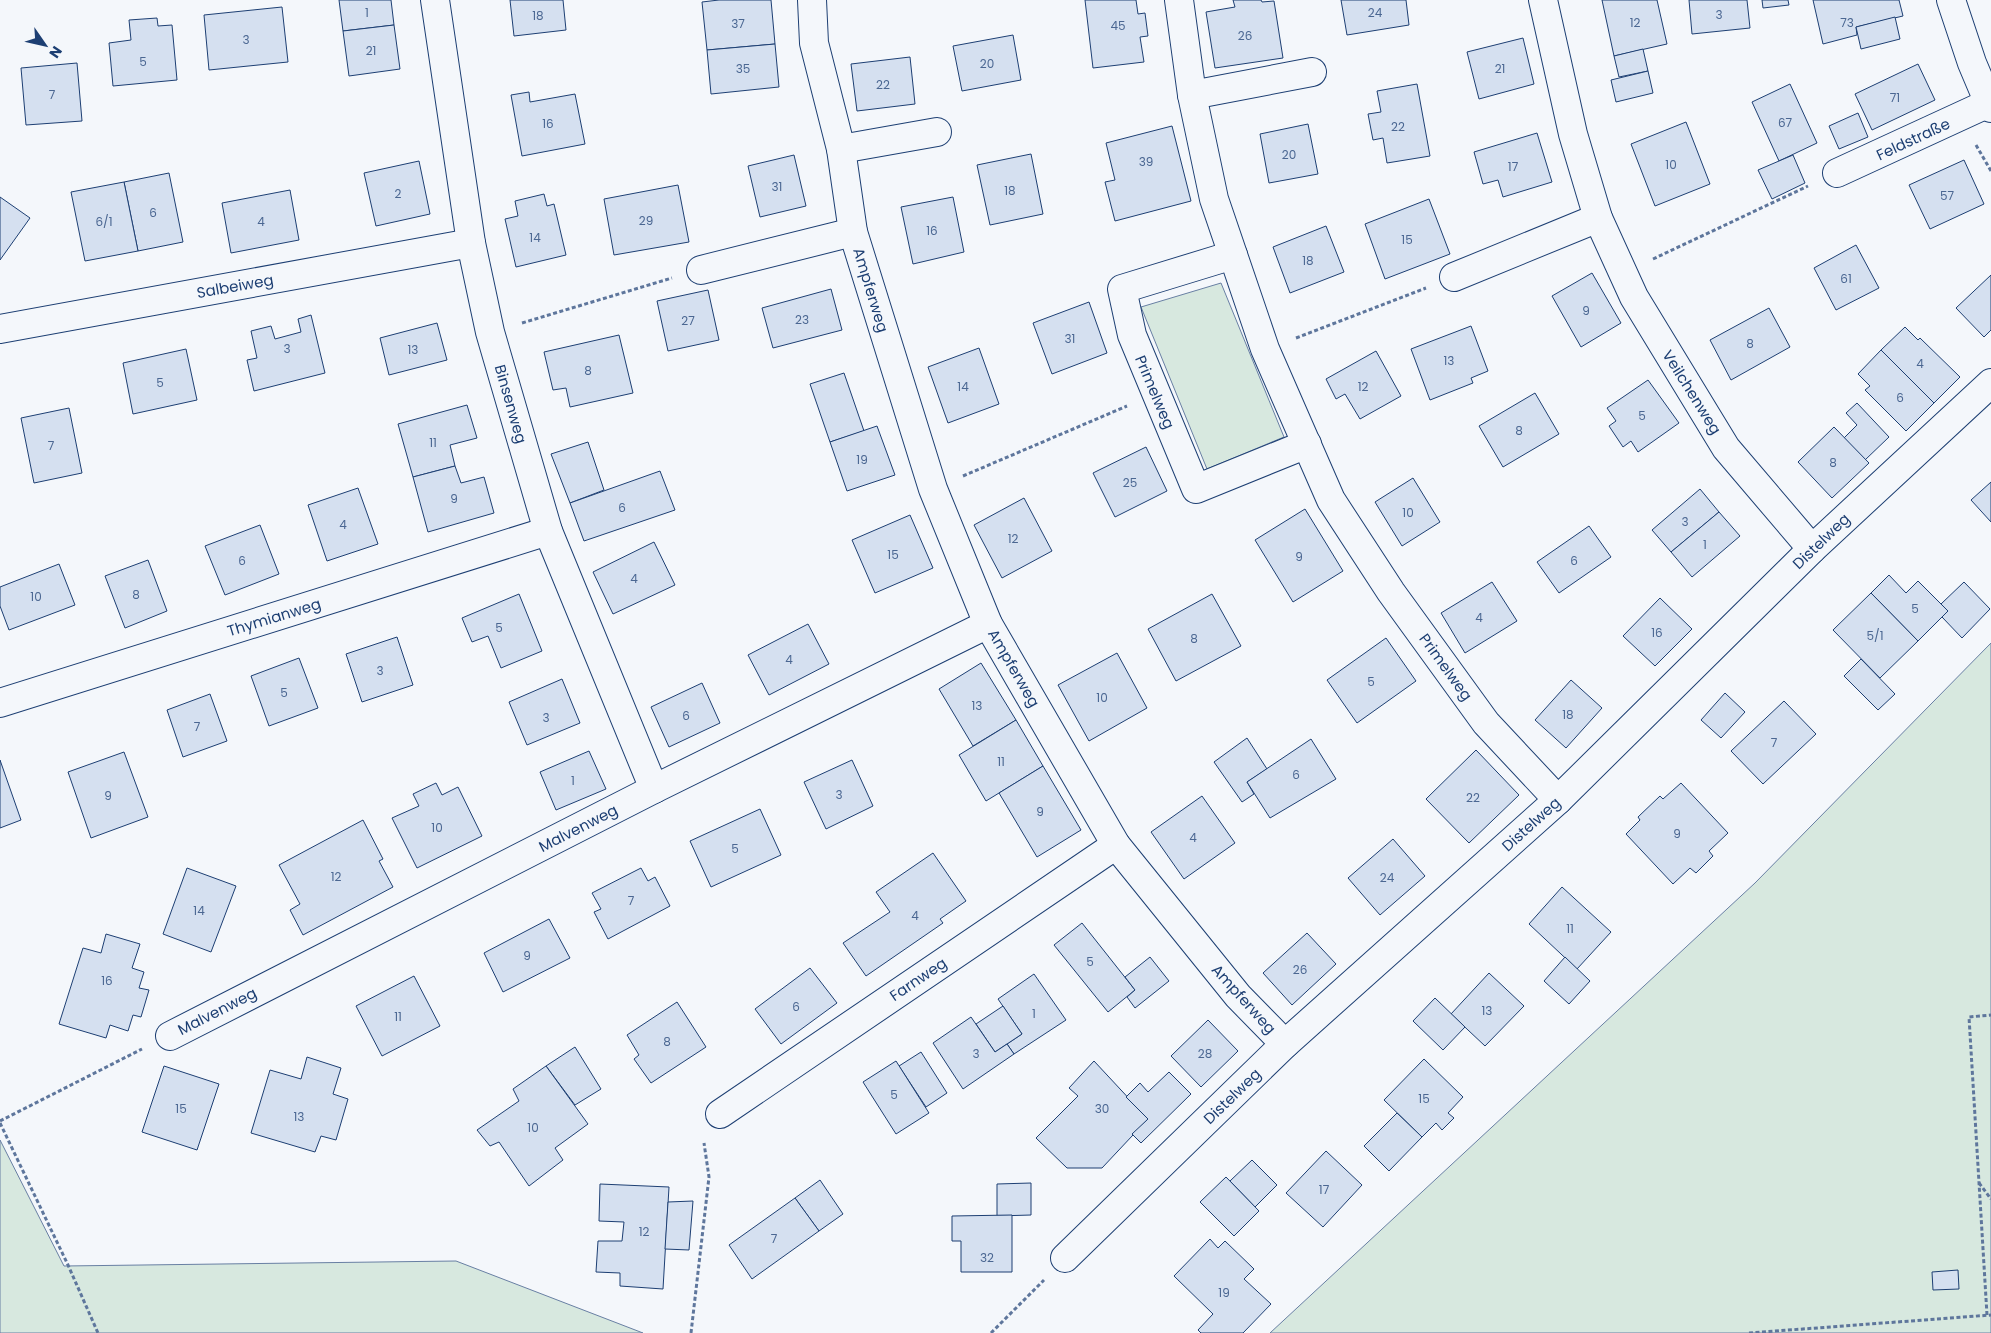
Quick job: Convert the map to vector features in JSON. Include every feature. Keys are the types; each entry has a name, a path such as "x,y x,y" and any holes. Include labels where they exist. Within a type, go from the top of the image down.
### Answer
{"street":[{"name":"Binsenweg","path":"434,0 471,243 490,332 548,531 654,789"},
{"name":"Ampferweg","path":"812,0 814,43 841,149 853,232 932,489 988,624 1116,845 1238,996 1285,1044"},
{"name":"Primelweg","path":"1179,0 1192,95 1214,199 1265,349 1331,500 1391,592 1486,723 1558,800"},
{"name":"Veilchenweg","path":"1543,0 1573,134 1598,218 1634,297 1726,448 1812,549"},
{"name":"Feldstraße","path":"1837,173 1990,106 1972,63 1951,0"},
{"path":"1192,95 1312,72"},
{"path":"841,149 937,132"},
{"path":"1454,277 1598,218"},
{"name":"Ampferweg","path":"700,270 853,232"},
{"name":"Salbeiweg","path":"0,329 471,243"},
{"name":"Primelweg","path":"1233,255 1122,289 1132,335 1196,489 1307,444"},
{"name":"Distelweg","path":"1065,1258 1285,1044 1558,800 1812,549 1991,383"},
{"name":"Thymianweg","path":"0,703 548,531"},
{"name":"Malvenweg","path":"170,1036 654,789 988,624"},
{"name":"Farnweg","path":"720,1114 1116,845"}],"path":[{"path":"1623,273 1837,173"},
{"path":"490,332 700,270"},
{"path":"1265,349 1454,277"},
{"path":"932,489 1156,393"},
{"path":"1749,1333 1989,1315 1969,1017 1991,1015"},
{"path":"98,1333 0,1122 170,1036"},
{"path":"691,1333 709,1177"},
{"path":"1979,1183 1991,1199"},
{"path":"991,1333 1065,1258"}],"shaded area":[{"path":"1221,283 1284,437 1207,469 1141,307"},
{"path":"1991,643 1991,1333 1270,1333 1755,883"},
{"path":"0,1140 64,1266 456,1261 643,1333 0,1333"}],"building":[{"path":"339,0 391,0 394,25 343,31"},
{"path":"510,0 563,0 566,30 514,36"},
{"path":"719,0 771,0 775,44 707,50 702,2"},
{"path":"1085,0 1136,0 1138,14 1145,13 1148,36 1140,37 1144,62 1093,68"},
{"path":"1233,0 1274,1 1283,58 1215,68 1206,12 1235,7"},
{"path":"1341,0 1406,0 1409,25 1347,35"},
{"path":"1602,0 1657,0 1667,44 1614,56"},
{"path":"1689,0 1747,0 1750,28 1692,34"},
{"path":"1762,0 1788,0 1789,5 1763,8"},
{"path":"1813,0 1899,0 1903,16 1856,27 1857,35 1823,44"},
{"path":"282,7 288,62 209,70 204,15"},
{"path":"1895,17 1900,39 1861,49 1856,27"},
{"path":"157,18 158,26 172,25 177,80 113,86 109,43 131,40 129,20"},
{"path":"394,25 400,69 349,76 343,31"},
{"path":"1013,35 1021,80 962,91 953,46"},
{"path":"1523,38 1534,84 1479,99 1467,52"},
{"path":"775,44 779,87 711,94 707,50"},
{"path":"1643,49 1648,71 1619,77 1614,56"},
{"path":"910,57 915,104 857,111 851,64"},
{"path":"77,63 82,121 26,125 21,68"},
{"path":"1918,64 1935,100 1872,130 1855,94"},
{"path":"1648,71 1653,93 1616,102 1611,80"},
{"path":"1417,84 1430,156 1387,163 1383,138 1373,140 1368,114 1381,112 1377,91"},
{"path":"1790,84 1817,143 1779,161 1752,102"},
{"path":"529,92 530,102 575,94 585,144 522,156 511,95"},
{"path":"1858,113 1868,137 1839,149 1829,126"},
{"path":"1686,122 1710,184 1655,206 1631,144"},
{"path":"1308,124 1318,174 1269,183 1260,134"},
{"path":"1172,126 1191,201 1115,221 1105,182 1115,180 1106,143"},
{"path":"1537,133 1552,182 1503,197 1498,180 1483,184 1474,152"},
{"path":"1031,154 1043,214 990,225 977,165"},
{"path":"794,155 806,206 760,217 748,166"},
{"path":"1793,155 1805,183 1772,199 1758,170"},
{"path":"1964,160 1984,204 1930,229 1909,185"},
{"path":"419,161 430,214 376,226 364,173"},
{"path":"169,173 183,242 138,251 124,182"},
{"path":"124,182 138,251 85,261 71,192"},
{"path":"678,185 689,242 614,255 604,199"},
{"path":"290,190 299,240 231,253 222,203"},
{"path":"544,194 547,206 554,204 566,255 516,267 505,219 518,216 515,201"},
{"path":"0,197 30,218 0,260"},
{"path":"953,197 964,252 913,264 901,207"},
{"path":"1429,199 1450,254 1385,279 1365,224"},
{"path":"1326,226 1344,272 1290,293 1273,247"},
{"path":"1856,245 1879,288 1836,310 1814,268"},
{"path":"1592,273 1621,323 1581,347 1552,296"},
{"path":"1991,275 1991,330 1984,337 1956,308"},
{"path":"831,289 842,330 773,348 762,308"},
{"path":"708,290 719,340 668,351 657,301"},
{"path":"1089,302 1107,353 1052,374 1033,323"},
{"path":"1769,308 1790,347 1731,380 1710,340"},
{"path":"311,315 325,373 254,391 247,360 257,358 251,331 271,326 275,339 301,332 298,319"},
{"path":"437,323 447,360 389,375 380,338"},
{"path":"1471,326 1488,371 1471,378 1473,383 1430,400 1411,349"},
{"path":"1905,327 1918,340 1920,338 1960,377 1934,403 1881,350"},
{"path":"619,335 633,393 570,407 566,388 553,390 544,352"},
{"path":"979,348 999,404 948,423 928,367"},
{"path":"186,349 197,400 133,414 123,363"},
{"path":"1881,350 1934,403 1906,431 1865,390 1870,386 1858,374"},
{"path":"1376,351 1401,396 1360,419 1345,394 1336,399 1326,379"},
{"path":"844,373 864,431 830,442 810,384"},
{"path":"1648,380 1679,423 1638,452 1631,441 1623,447 1609,426 1616,421 1607,408"},
{"path":"1535,393 1559,434 1503,467 1479,426"},
{"path":"1857,403 1889,437 1865,460 1844,438 1857,425 1846,413"},
{"path":"467,405 477,438 450,445 455,466 413,477 398,424"},
{"path":"69,408 82,473 34,483 21,418"},
{"path":"877,426 895,475 847,491 830,442"},
{"path":"1834,427 1869,463 1832,498 1798,462"},
{"path":"588,442 604,490 570,503 551,454"},
{"path":"1146,447 1167,491 1115,517 1093,473"},
{"path":"455,466 461,483 484,477 494,513 428,532 413,477"},
{"path":"660,471 675,510 584,541 570,503"},
{"path":"1413,478 1440,522 1402,546 1375,502"},
{"path":"1991,482 1991,522 1971,500"},
{"path":"358,488 378,544 327,561 308,505"},
{"path":"1700,489 1719,512 1671,552 1652,530"},
{"path":"1024,498 1052,551 1002,578 974,525"},
{"path":"1305,509 1343,571 1293,602 1255,540"},
{"path":"1719,512 1740,536 1692,577 1671,552"},
{"path":"910,515 933,568 875,593 852,540"},
{"path":"260,525 279,574 225,595 205,546"},
{"path":"1589,526 1611,557 1559,593 1537,562"},
{"path":"654,542 675,585 613,614 593,572"},
{"path":"148,560 167,611 125,628 105,576"},
{"path":"59,564 75,605 9,630 0,606 0,587"},
{"path":"1889,575 1906,593 1918,581 1948,611 1918,641 1871,593"},
{"path":"1492,582 1517,621 1465,653 1441,613"},
{"path":"1964,582 1990,609 1962,638 1942,617 1948,611 1941,604"},
{"path":"1871,593 1918,641 1880,678 1833,630"},
{"path":"519,594 542,651 501,668 488,636 472,642 462,618"},
{"path":"1212,594 1241,646 1176,681 1148,629"},
{"path":"1660,598 1692,629 1655,666 1623,636"},
{"path":"808,624 829,664 769,695 748,655"},
{"path":"397,637 413,685 362,702 346,654"},
{"path":"1386,638 1416,681 1357,723 1327,680"},
{"path":"1117,653 1147,708 1089,741 1058,685"},
{"path":"299,658 318,708 269,726 251,676"},
{"path":"1861,659 1895,694 1878,710 1844,676"},
{"path":"981,663 1016,720 973,746 939,689"},
{"path":"562,679 580,723 527,745 509,702"},
{"path":"1571,680 1602,708 1566,748 1535,720"},
{"path":"702,683 720,723 669,747 651,707"},
{"path":"1725,693 1745,712 1721,738 1701,720"},
{"path":"210,694 227,741 183,757 167,710"},
{"path":"1784,701 1816,734 1763,784 1731,751"},
{"path":"1016,720 1043,766 986,801 959,755"},
{"path":"1247,738 1267,769 1247,782 1254,794 1242,802 1214,762"},
{"path":"1311,739 1336,779 1270,818 1247,782"},
{"path":"1476,750 1519,795 1469,843 1426,799"},
{"path":"589,751 606,789 556,810 540,772"},
{"path":"124,752 148,817 91,838 68,772"},
{"path":"0,760 21,820 0,828"},
{"path":"852,760 873,806 826,829 804,782"},
{"path":"1043,766 1081,830 1037,857 999,793"},
{"path":"436,783 442,795 458,787 482,836 417,868 392,818 419,806 413,794"},
{"path":"1681,783 1728,833 1709,851 1713,856 1696,873 1690,868 1673,884 1626,834 1640,820 1638,817 1660,796 1663,799"},
{"path":"1202,796 1235,843 1184,879 1151,832"},
{"path":"760,809 781,855 711,887 690,841"},
{"path":"363,820 383,859 379,861 393,887 303,935 290,910 300,904 279,865"},
{"path":"1393,839 1425,876 1380,915 1348,878"},
{"path":"933,853 966,901 940,919 943,923 866,976 843,943 890,912 876,892"},
{"path":"187,868 236,886 211,952 163,934"},
{"path":"641,868 648,881 655,877 670,906 608,939 594,912 601,909 592,893"},
{"path":"1562,887 1611,932 1577,969 1529,924"},
{"path":"549,919 570,958 503,992 484,953"},
{"path":"1082,923 1135,990 1108,1012 1054,945"},
{"path":"1307,933 1336,964 1292,1005 1263,973"},
{"path":"106,934 140,944 132,968 144,972 139,988 149,990 141,1017 133,1015 128,1031 110,1025 106,1038 59,1024 83,948 101,953"},
{"path":"1150,957 1169,981 1135,1008 1127,997 1135,990 1125,977"},
{"path":"1565,957 1590,981 1569,1004 1544,981"},
{"path":"810,968 837,1003 781,1044 755,1009"},
{"path":"1489,973 1524,1006 1485,1046 1451,1014"},
{"path":"1034,974 1066,1020 1014,1054 1007,1044 1022,1034 998,999"},
{"path":"414,976 440,1026 382,1056 356,1006"},
{"path":"1435,998 1465,1027 1443,1050 1413,1021"},
{"path":"677,1002 706,1047 651,1083 634,1059 639,1055 627,1035"},
{"path":"1003,1006 1022,1034 995,1052 976,1024"},
{"path":"971,1017 995,1052 1007,1044 1014,1054 963,1089 933,1043"},
{"path":"1208,1020 1238,1051 1201,1087 1171,1056"},
{"path":"575,1047 601,1089 575,1105 546,1066"},
{"path":"921,1052 947,1093 926,1107 899,1066"},
{"path":"307,1057 341,1068 333,1094 348,1099 336,1140 321,1136 315,1152 251,1133 270,1070 301,1079"},
{"path":"1424,1059 1463,1097 1448,1113 1454,1118 1442,1130 1436,1123 1422,1137 1384,1100"},
{"path":"896,1061 929,1113 896,1134 863,1082"},
{"path":"1094,1061 1148,1119 1102,1168 1067,1168 1036,1138 1078,1096 1069,1088"},
{"path":"164,1066 219,1084 197,1150 142,1132"},
{"path":"546,1066 588,1124 555,1148 563,1160 529,1186 499,1142 490,1146 477,1130 519,1101 513,1089"},
{"path":"1169,1072 1191,1094 1141,1143 1132,1134 1148,1119 1126,1097 1140,1083 1148,1092"},
{"path":"1397,1113 1422,1137 1389,1171 1364,1146"},
{"path":"1326,1151 1362,1185 1323,1227 1286,1193"},
{"path":"1252,1160 1277,1185 1255,1207 1230,1181"},
{"path":"1226,1177 1259,1211 1234,1236 1200,1202"},
{"path":"820,1180 843,1214 819,1231 795,1198"},
{"path":"1031,1183 1031,1215 997,1216 997,1184"},
{"path":"600,1184 669,1187 663,1289 620,1286 620,1273 596,1272 598,1241 622,1241 624,1222 599,1221"},
{"path":"795,1198 819,1231 752,1279 729,1245"},
{"path":"693,1201 689,1250 665,1249 668,1202"},
{"path":"1012,1215 1012,1272 961,1272 961,1241 952,1241 952,1216"},
{"path":"1210,1239 1218,1248 1225,1241 1254,1269 1244,1279 1271,1304 1243,1333 1201,1333 1198,1330 1213,1314 1174,1276"},
{"path":"1958,1270 1959,1289 1933,1290 1932,1272"}]}
